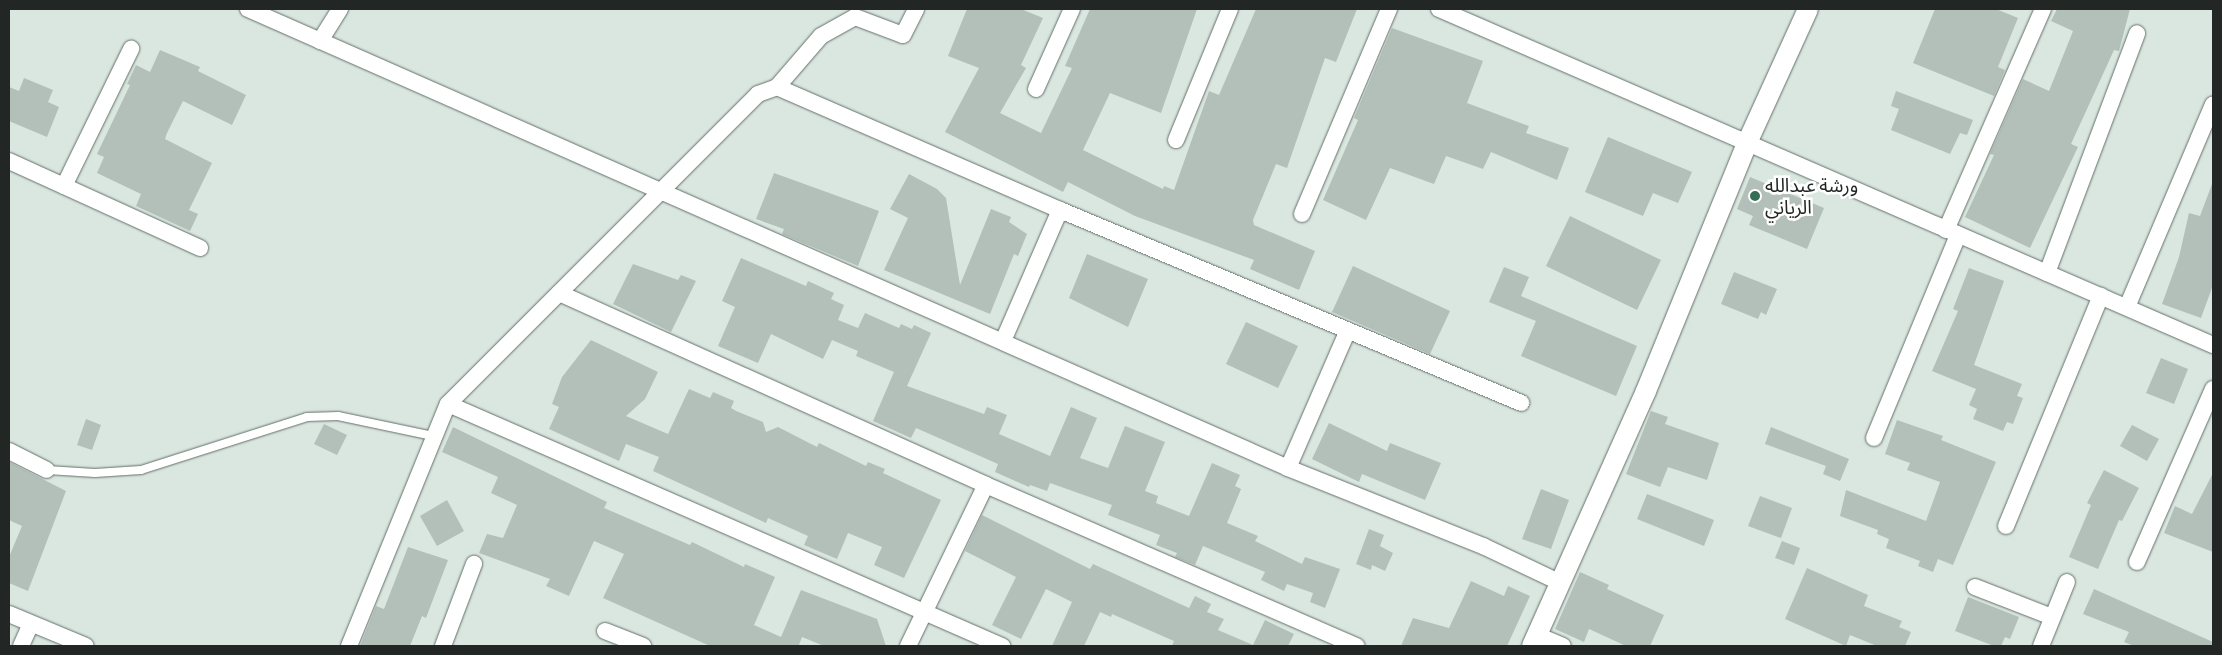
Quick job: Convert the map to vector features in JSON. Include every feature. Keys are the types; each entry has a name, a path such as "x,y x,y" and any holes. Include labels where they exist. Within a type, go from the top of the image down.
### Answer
{"street":[{"path":"248,9 1288,468 1483,546 1561,583"},
{"path":"320,41 340,9"},
{"path":"349,646 433,436 448,404 758,94 777,87 821,36 855,17 903,35 916,9"},
{"path":"1036,89 1072,9"},
{"path":"1176,140 1230,9"},
{"path":"1302,214 1389,9"},
{"path":"1440,9 2213,345"},
{"path":"1562,646 1535,640 1646,391 1747,144 1808,9"},
{"path":"1874,438 1952,232 2042,9"},
{"path":"2047,273 2137,33"},
{"path":"64,186 131,49"},
{"path":"777,87 1347,332 1521,403"},
{"path":"2127,307 2207,135 2213,104"},
{"path":"9,161 200,248"},
{"path":"1003,341 1060,210"},
{"path":"559,294 986,486 1356,646"},
{"path":"2006,526 2101,296"},
{"path":"1288,468 1347,332"},
{"path":"2137,562 2213,389"},
{"path":"448,404 1002,646"},
{"path":"9,451 47,470"},
{"path":"908,646 986,486"},
{"path":"443,646 474,564"},
{"path":"2041,646 2067,582"},
{"path":"1975,587 2052,617"},
{"path":"9,614 86,646"},
{"path":"21,646 31,624"},
{"path":"606,631 643,646"}],"lane":[{"path":"47,470 95,473 141,470 307,417 346,417 433,436"}],"building":[{"path":"967,9 1021,9 1043,18 1021,65 1026,68 1000,113 1041,133 1072,68 1065,66 1090,9 1197,9 1161,113 1110,93 1083,150 1163,189 1164,186 1174,190 1209,91 1219,95 1256,9 1357,9 1336,62 1325,58 1287,168 1276,164 1253,220 1254,225 1315,251 1299,290 1250,269 1254,260 1135,216 1068,182 1063,192 945,132 979,68 948,56"},
{"path":"1935,9 1996,9 2018,18 1998,67 2005,70 1994,96 1913,63"},
{"path":"2057,9 2130,9 2119,51 2114,50 2071,144 2078,147 2030,248 1965,217 1994,155 1990,154 2023,79 2049,91 2073,31 2051,21"},
{"path":"1392,28 1483,61 1467,103 1529,126 1526,133 1569,148 1557,180 1491,152 1483,169 1446,156 1434,184 1390,168 1366,220 1323,200 1358,120 1354,118"},
{"path":"160,50 200,67 198,71 246,95 232,125 183,101 167,133 165,139 212,163 189,210 198,214 190,231 136,206 141,194 97,173 104,157 97,154 130,85 127,84 136,65 150,72"},
{"path":"24,78 53,90 48,102 59,107 47,137 9,121 9,87 19,91"},
{"path":"1896,91 1973,120 1967,135 1960,133 1950,154 1891,130 1899,109 1891,106"},
{"path":"1608,137 1692,172 1678,203 1653,193 1643,216 1585,192"},
{"path":"774,173 879,211 858,266 782,234 784,229 756,219"},
{"path":"909,174 937,189 946,198 960,285 991,209 1011,217 1009,222 1027,234 1018,256 1014,254 990,314 884,270 908,218 890,209"},
{"path":"1750,177 1824,208 1807,249 1749,225 1753,216 1737,209"},
{"path":"2212,184 2213,285 2201,318 2162,304 2179,257 2189,213 2200,216"},
{"path":"1570,216 1661,260 1637,310 1546,266"},
{"path":"1087,254 1148,279 1128,327 1069,298"},
{"path":"741,258 806,286 808,281 834,293 831,299 844,305 838,320 858,328 865,313 899,328 901,324 912,329 914,325 931,333 907,386 984,414 987,407 1007,415 999,434 1050,456 1071,407 1097,418 1080,458 1108,468 1125,426 1165,442 1145,491 1158,496 1156,503 1189,516 1212,463 1240,475 1235,486 1241,489 1227,523 1258,536 1255,541 1302,564 1305,557 1340,569 1325,608 1310,602 1313,593 1287,584 1284,591 1261,580 1265,572 1203,546 1195,565 1175,557 1177,553 1156,545 1160,535 1108,515 1112,505 1050,483 1047,491 1030,485 1029,487 995,472 998,464 916,428 911,438 873,421 894,372 856,356 858,351 832,340 823,359 771,334 758,363 718,346 735,307 722,301"},
{"path":"633,264 678,280 681,275 696,281 671,332 613,304"},
{"path":"1353,266 1450,311 1430,354 1332,312"},
{"path":"1504,267 1529,277 1521,296 1637,346 1616,396 1521,356 1536,321 1489,302"},
{"path":"1969,268 2004,281 1974,365 2022,384 2017,396 2023,398 2013,424 2007,422 2003,431 1973,419 1977,409 1969,405 1976,389 1932,371 1958,311 1953,309"},
{"path":"1734,272 1777,289 1766,315 1761,312 1758,319 1721,304"},
{"path":"1246,322 1298,346 1278,388 1226,364"},
{"path":"591,340 658,372 645,399 626,416 668,434 689,389 710,398 713,392 734,401 731,408 736,411 763,422 766,432 778,427 817,447 819,443 866,466 868,462 885,469 883,473 941,500 904,578 874,565 882,547 848,533 837,559 804,545 808,536 768,518 766,523 653,471 659,457 626,444 619,461 549,429 559,407 552,404 562,377"},
{"path":"2161,358 2188,369 2174,404 2146,393"},
{"path":"1651,411 1668,417 1665,424 1719,443 1707,480 1668,467 1660,487 1626,474"},
{"path":"86,419 101,425 92,450 77,445"},
{"path":"1897,420 1943,436 1941,440 1996,462 1953,565 1938,559 1933,572 1918,566 1920,561 1886,548 1889,539 1877,534 1878,530 1840,516 1846,490 1926,521 1940,482 1907,470 1910,463 1885,454"},
{"path":"1329,423 1387,451 1390,443 1441,463 1425,500 1362,474 1359,482 1312,459"},
{"path":"324,424 347,435 337,455 314,444"},
{"path":"2132,425 2159,439 2147,461 2120,446"},
{"path":"453,427 607,502 604,508 690,545 692,542 744,567 745,564 775,577 754,625 781,637 801,590 877,619 886,646 824,646 802,637 799,645 802,646 710,646 603,598 624,554 594,541 569,596 546,586 550,579 479,553 487,534 503,538 517,505 491,493 498,477 442,452"},
{"path":"1771,427 1849,459 1840,481 1823,474 1826,466 1765,444"},
{"path":"9,462 66,491 28,591 9,583 9,557 22,526 9,520"},
{"path":"2104,470 2139,488 2122,521 2119,520 2098,569 2069,557 2091,505 2087,503"},
{"path":"2213,473 2213,552 2164,533 2175,506 2192,514"},
{"path":"1541,489 1569,500 1551,549 1522,539"},
{"path":"1647,494 1714,520 1704,546 1637,519"},
{"path":"1760,496 1792,508 1781,538 1748,526"},
{"path":"447,500 464,531 437,546 420,516"},
{"path":"982,515 1090,569 1093,564 1189,608 1195,596 1211,604 1207,612 1224,619 1218,630 1253,645 1265,620 1294,634 1288,646 1172,646 1174,641 1112,614 1111,617 1100,612 1084,646 1052,646 1072,602 1046,589 1021,639 992,625 1016,577 965,551"},
{"path":"1369,529 1384,535 1380,546 1393,553 1385,571 1372,565 1371,570 1356,564"},
{"path":"1782,541 1800,548 1794,565 1775,558"},
{"path":"408,547 448,560 426,618 422,616 410,646 360,646 376,606 384,609"},
{"path":"1807,568 1868,595 1864,606 1902,621 1899,627 1911,632 1905,646 1877,646 1850,635 1846,646 1785,619"},
{"path":"1580,572 1609,585 1607,589 1664,615 1650,646 1626,646 1589,629 1584,642 1555,629"},
{"path":"1471,581 1504,596 1508,586 1530,596 1507,646 1401,646 1413,618 1449,628"},
{"path":"2094,589 2213,642 2213,646 2134,646 2124,642 2129,632 2083,614"},
{"path":"1968,597 2019,617 2010,639 2005,637 2001,646 1994,646 1955,631"}],"place":[{"name":"ورشة عبدالله الرياني","path":"1755,196"}]}
